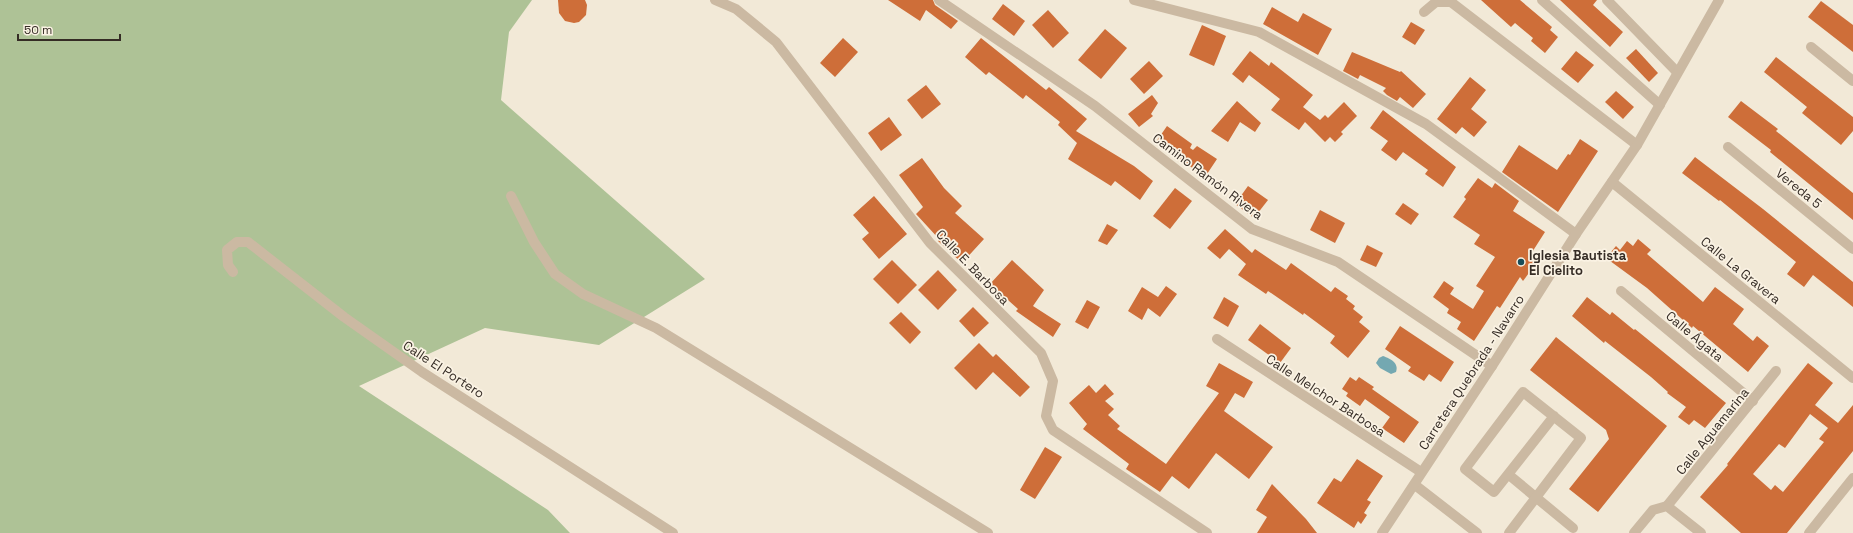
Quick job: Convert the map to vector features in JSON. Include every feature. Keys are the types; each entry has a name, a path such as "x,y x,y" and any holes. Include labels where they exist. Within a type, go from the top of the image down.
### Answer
{"street":[{"name":"Calle E. Barbosa","path":"715,0 736,9 776,42 930,243 1040,353 1053,381 1046,416 1054,430 1207,533"},
{"name":"Camino Ramón Rivera","path":"939,0 1095,106 1252,229 1338,262 1492,366"},
{"path":"1134,0 1259,32 1426,124 1576,234"},
{"path":"1542,0 1660,105"},
{"path":"1607,0 1677,72"},
{"name":"Carretera Quebrada - Navarro","path":"1382,533 1415,485 1421,472 1492,366 1576,234 1637,145 1719,0"},
{"path":"1424,12 1436,2 1451,2 1637,145"},
{"path":"1811,47 1853,81"},
{"name":"Vereda 5","path":"1728,147 1853,249"},
{"name":"Calle La Gravera","path":"1612,182 1853,378"},
{"path":"511,196 534,242 555,274 583,294 656,328 988,533"},
{"name":"Calle El Portero","path":"233,272 228,265 227,250 237,242 248,242 344,317 422,372 673,533"},
{"name":"Calle Ágata","path":"1621,291 1753,401"},
{"name":"Calle Melchor Barbosa","path":"1217,339 1421,472"},
{"name":"Calle Aguamarina","path":"1667,506 1776,371"},
{"path":"1509,533 1581,438 1554,416 1523,392 1465,469 1494,492 1509,475 1554,416"},
{"path":"1509,475 1572,528"},
{"path":"1809,533 1853,478"},
{"path":"1415,485 1477,533"},
{"path":"1634,533 1653,510 1667,506 1701,533"}],"green space":[{"path":"0,0 532,0 509,32 501,100 705,279 599,345 485,328 359,386 548,510 570,533 0,533"}],"water":[{"path":"1383,356 1395,364 1397,369 1396,372 1391,374 1380,368 1376,363 1379,358"}],"building":[{"path":"558,0 585,0 587,5 586,15 579,22 574,23 565,21 559,13"},
{"path":"888,0 933,0 935,5 958,21 951,29 926,10 920,21"},
{"path":"1481,0 1520,0 1552,27 1550,30 1558,37 1545,53 1531,41 1533,38 1515,23 1511,27"},
{"path":"1560,0 1597,0 1593,5 1623,32 1610,47"},
{"path":"1821,1 1853,25 1853,52 1808,17"},
{"path":"1003,4 1025,21 1014,36 992,19"},
{"path":"1272,7 1298,22 1303,13 1332,29 1318,55 1263,24"},
{"path":"1048,10 1069,33 1053,48 1032,25"},
{"path":"1411,22 1425,30 1415,45 1402,37"},
{"path":"1202,25 1226,36 1214,66 1189,55"},
{"path":"1105,29 1127,48 1101,79 1078,60"},
{"path":"843,38 858,52 835,77 820,63"},
{"path":"981,38 1046,90 1049,87 1087,119 1076,131 1134,166 1153,181 1140,200 1115,181 1111,186 1068,159 1077,143 1058,125 1060,122 1026,95 1023,99 989,72 986,75 965,57"},
{"path":"1636,49 1658,73 1649,82 1626,58"},
{"path":"1250,51 1269,66 1271,62 1313,95 1303,107 1320,120 1325,115 1328,118 1344,102 1357,116 1341,132 1343,134 1335,142 1330,137 1325,142 1305,122 1299,130 1271,110 1280,99 1249,75 1243,83 1232,74"},
{"path":"1576,51 1594,65 1578,83 1561,69"},
{"path":"1352,52 1400,72 1401,71 1426,94 1413,108 1400,97 1397,101 1387,95 1383,91 1386,88 1360,75 1358,79 1343,71"},
{"path":"1776,57 1853,117 1853,131 1841,145 1802,113 1807,107 1764,72"},
{"path":"1149,61 1163,76 1144,94 1130,79"},
{"path":"1470,77 1486,90 1471,109 1487,122 1474,137 1462,127 1456,134 1437,119"},
{"path":"926,85 941,104 922,119 907,100"},
{"path":"1616,91 1634,107 1623,119 1605,102"},
{"path":"1152,95 1158,103 1151,114 1153,116 1139,127 1128,114"},
{"path":"1237,101 1261,123 1255,132 1240,122 1228,142 1211,131"},
{"path":"1741,101 1778,129 1776,131 1853,193 1853,220 1770,152 1771,150 1728,117"},
{"path":"1383,110 1456,167 1443,187 1425,174 1428,170 1403,152 1396,161 1381,150 1388,141 1370,128"},
{"path":"889,117 902,135 881,151 868,133"},
{"path":"1167,126 1192,144 1190,148 1193,150 1197,146 1217,159 1205,177 1156,142"},
{"path":"1580,139 1598,151 1558,212 1502,172 1519,145 1557,170 1568,154 1570,155"},
{"path":"1695,157 1763,209 1853,282 1853,307 1813,275 1804,287 1787,274 1796,262 1720,200 1719,201 1682,173"},
{"path":"922,158 944,188 962,206 955,213 984,239 962,263 938,241 939,239 916,214 923,207 899,175"},
{"path":"1478,178 1492,188 1495,183 1519,201 1513,211 1545,232 1529,257 1539,259 1523,281 1520,277 1500,308 1497,306 1474,341 1457,329 1461,322 1447,313 1449,309 1433,297 1444,281 1454,288 1450,294 1473,309 1484,291 1476,286 1495,257 1474,244 1480,235 1453,217 1466,199 1464,197"},
{"path":"1248,186 1268,200 1254,218 1235,204"},
{"path":"1175,188 1192,201 1170,229 1153,216"},
{"path":"874,196 907,234 879,259 862,239 869,233 853,215"},
{"path":"1403,203 1419,214 1411,225 1395,214"},
{"path":"1320,210 1345,223 1335,243 1310,230"},
{"path":"1107,224 1118,230 1107,245 1098,241"},
{"path":"1225,229 1252,253 1255,249 1286,270 1291,263 1331,292 1335,287 1348,296 1346,299 1355,306 1353,309 1363,317 1359,322 1370,331 1348,358 1330,343 1335,336 1304,313 1303,315 1268,291 1266,294 1238,275 1246,264 1229,249 1220,259 1207,248"},
{"path":"1638,239 1651,250 1647,254 1703,302 1715,287 1744,309 1733,324 1753,341 1757,336 1769,346 1748,372 1693,326 1692,328 1647,288 1606,258 1616,246 1620,250 1627,241 1633,246"},
{"path":"1367,245 1383,253 1376,267 1360,260"},
{"path":"892,260 917,285 898,304 873,279"},
{"path":"1012,260 1044,290 1033,306 1061,324 1053,337 1016,311 1018,309 990,284"},
{"path":"938,270 957,290 938,310 918,290"},
{"path":"1166,286 1177,294 1160,317 1148,308 1142,320 1128,311 1142,287 1158,297"},
{"path":"1224,297 1239,306 1228,327 1213,318"},
{"path":"1587,297 1610,315 1612,312 1634,330 1635,329 1726,403 1705,428 1694,420 1689,425 1678,417 1686,407 1667,393 1668,392 1651,377 1605,341 1604,343 1572,316"},
{"path":"1087,300 1100,307 1088,329 1075,322"},
{"path":"973,307 989,323 974,337 959,321"},
{"path":"901,312 921,332 910,344 889,323"},
{"path":"1260,324 1291,348 1280,363 1248,340"},
{"path":"1400,326 1454,362 1441,382 1429,374 1424,381 1408,371 1411,367 1385,349"},
{"path":"1556,337 1667,426 1598,512 1569,489 1609,439 1606,430 1530,370"},
{"path":"979,343 993,357 996,354 1030,387 1020,397 993,372 976,390 954,368"},
{"path":"1219,363 1253,382 1244,398 1235,393 1224,411 1273,447 1249,479 1216,453 1189,489 1172,476 1160,492 1126,469 1129,464 1083,429 1087,424 1069,403 1089,385 1096,393 1105,384 1114,394 1105,401 1114,409 1108,415 1120,426 1117,429 1166,464 1219,393 1206,386"},
{"path":"1808,363 1833,383 1815,405 1838,423 1853,405 1853,451 1787,533 1741,533 1700,497 1728,465 1727,464","holes":["1810,414 1828,428 1819,439 1824,442 1783,492 1775,485 1771,490 1753,474 1779,444 1785,448"]},
{"path":"1350,377 1356,381 1359,377 1374,387 1372,389 1419,422 1404,443 1382,428 1390,417 1365,399 1360,406 1346,396 1348,393 1342,389"},
{"path":"1045,447 1062,457 1035,499 1020,490"},
{"path":"1357,459 1383,476 1367,500 1371,502 1364,513 1367,515 1361,524 1358,521 1354,528 1317,503 1334,478 1341,482"},
{"path":"1272,484 1306,519 1317,533 1257,533 1267,517 1256,510"}],"place":[{"name":"Iglesia Bautista El Cielito","path":"1521,262"}]}
